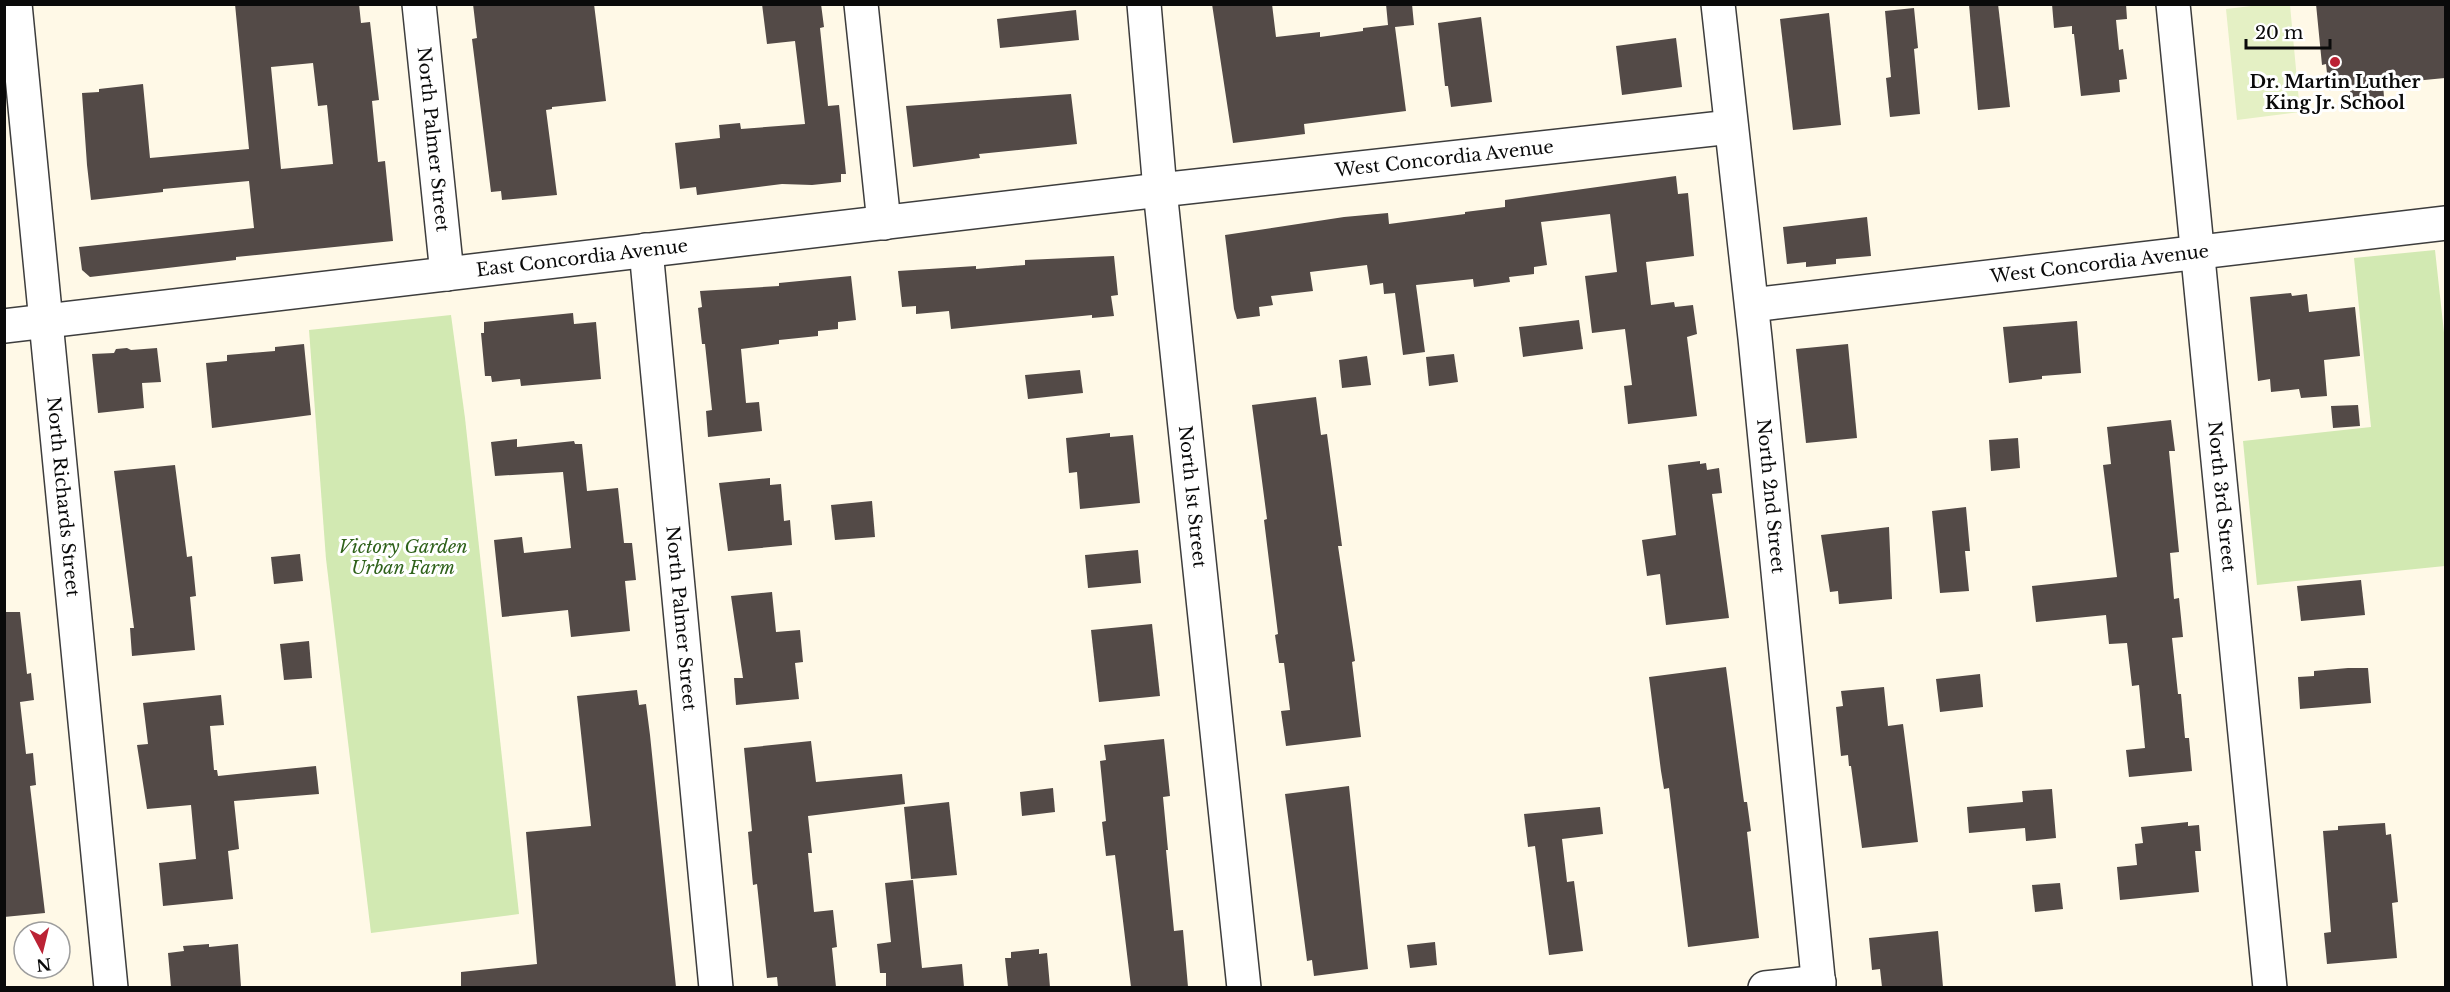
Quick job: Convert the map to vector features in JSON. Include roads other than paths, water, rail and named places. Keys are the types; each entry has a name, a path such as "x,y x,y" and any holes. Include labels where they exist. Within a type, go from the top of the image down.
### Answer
{"street":[{"name":"North Richards Street","path":"15,4 111,987"},
{"name":"North Palmer Street","path":"419,4 447,274"},
{"path":"861,4 884,223"},
{"name":"North 1st Street","path":"1144,4 1160,190 1244,987"},
{"name":"North 2nd Street","path":"1718,4 1752,305 1819,985"},
{"name":"North 3rd Street","path":"2173,4 2270,987"},
{"name":"West Concordia Avenue","path":"1160,190 1731,127"},
{"name":"East Concordia Avenue","path":"4,326 1160,190"},
{"name":"West Concordia Avenue","path":"1752,305 2445,223"},
{"name":"North Palmer Street","path":"646,250 717,987"},
{"path":"1765,987 1819,985"}],"place":[{"name":"Dr. Martin Luther King Jr. School","path":"2335,62"}],"park label":[{"name":"Victory Garden Urban Farm","path":"403,557"}]}
